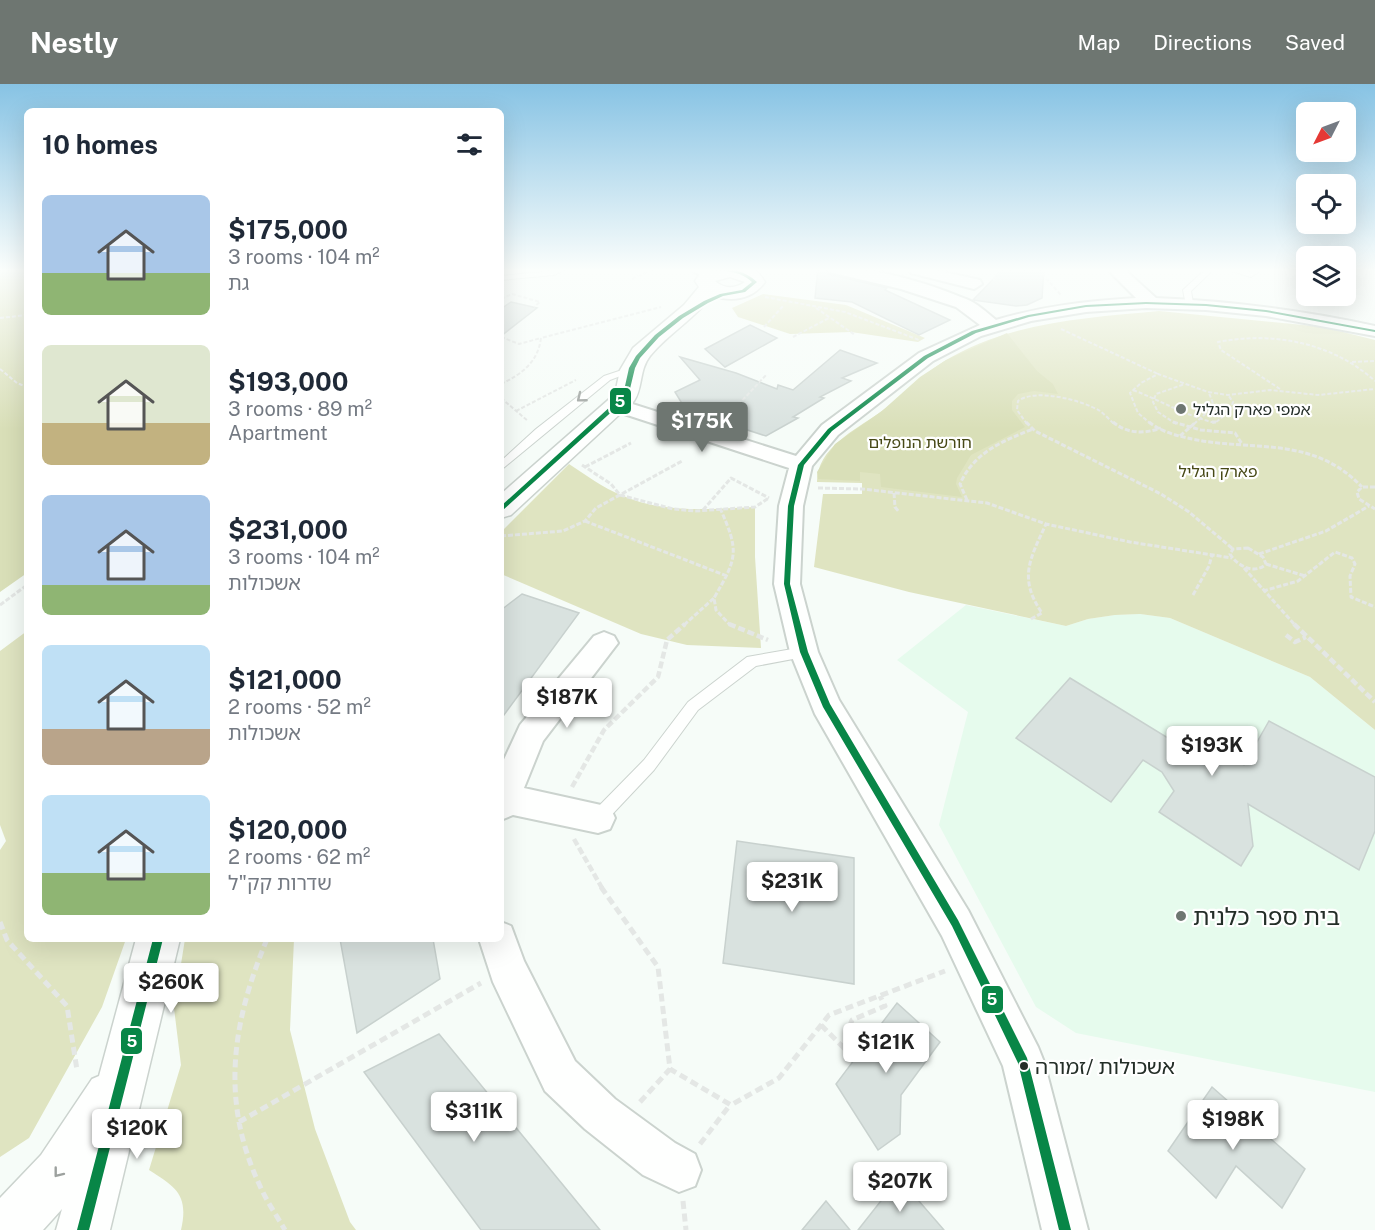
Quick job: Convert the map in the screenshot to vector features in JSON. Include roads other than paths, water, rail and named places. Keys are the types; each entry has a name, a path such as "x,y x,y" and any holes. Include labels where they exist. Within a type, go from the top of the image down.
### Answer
{"street":[{"path":"504,506 626,396 631,370 641,352 676,322"},
{"path":"989,322 992,325"},
{"path":"1004,322 992,325 940,347 830,430 791,506 787,584 804,652 826,705 955,923 1023,1062 1065,1230"},
{"path":"1326,322 1375,331"},
{"path":"616,405 709,435 807,477"},
{"path":"504,797 531,734 604,643"},
{"path":"504,802 598,818"},
{"path":"7,1230 59,1173 100,1071 157,942"},
{"path":"502,953 561,1076 616,1126 659,1159 679,1170"},
{"path":"83,1230 100,1071"}],"lane":[{"path":"504,464 540,431 606,378 631,370"},
{"path":"598,818 649,765 693,706 752,661 804,652"}],"place":[{"name":"אמפי פארק הגליל","path":"1181,409"},
{"name":"בית ספר כלנית","path":"1181,916"},
{"name":"אשכולות /זמורה","path":"1024,1066"}],"park label":[{"name":"חורשת הנופלים","path":"920,442"},
{"name":"פארק הגליל","path":"1218,471"}]}
